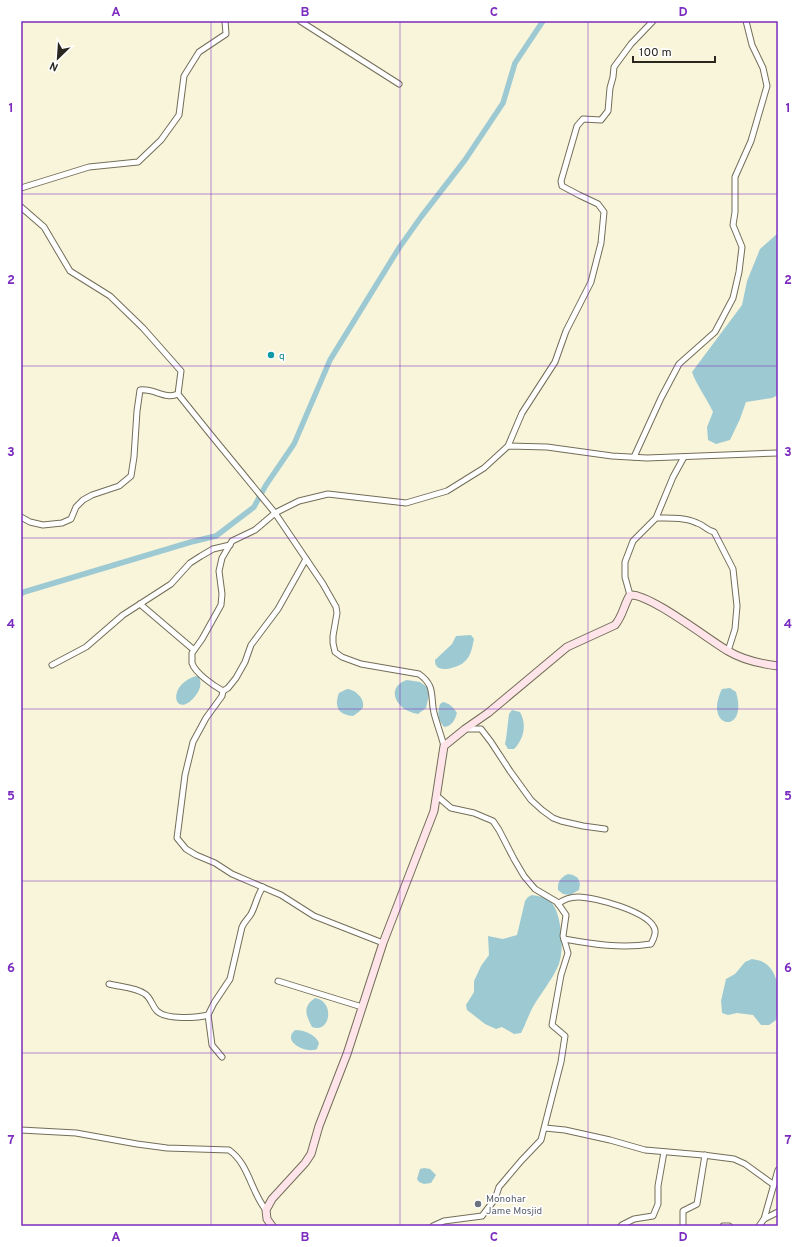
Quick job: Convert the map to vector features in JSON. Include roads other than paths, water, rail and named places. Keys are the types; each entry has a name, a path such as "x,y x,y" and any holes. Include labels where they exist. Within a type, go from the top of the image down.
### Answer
{"street":[{"path":"21,188 89,167 138,162 161,140 179,115 184,76 199,52 226,34 225,21"},
{"path":"300,21 399,84"},
{"path":"223,691 198,672 192,664 192,653 202,639 221,605 222,594 219,571 222,558 232,541 255,530 275,513 299,501 328,494 406,503 447,491 484,468 508,446 522,413 554,362 566,331 591,282 601,243 604,212 598,204 562,186 561,182 577,126 583,119 601,120 608,111 614,67 631,44 653,21"},
{"path":"634,457 661,398 679,364 715,332 734,298 742,247 732,225 735,212 735,177 751,141 767,86 763,68 752,45 746,21"},
{"path":"21,207 44,227 70,271 110,296 182,371 178,394 275,513 323,584 336,607 337,618 333,643 335,652 342,657 361,664 419,674 426,679 433,696 433,711 444,746 434,811 383,943 347,1054 319,1126 311,1154 305,1163 272,1200 266,1210"},
{"path":"21,517 30,522 43,525 62,523 71,519 76,507 83,500 92,495 119,486 130,476 134,458 140,390 146,389 168,396 178,394"},
{"path":"508,446 547,447 612,456 647,458 778,453"},
{"path":"444,746 488,713 567,647 615,625 618,622 630,595 625,576 625,562 633,541 656,518 673,477 684,457"},
{"path":"656,518 699,523 707,530 714,532 719,540 734,569 737,606 735,629 728,651"},
{"path":"52,665 86,647 124,615 171,584 190,563 213,549 230,545"},
{"path":"306,559 278,609 251,645 245,662 236,678 228,688 223,691 222,696 206,718 193,742 185,775 177,838 186,848 196,855 215,863 232,874 281,894 314,916 383,943"},
{"path":"630,595 634,594 647,599 728,651 767,665 778,666"},
{"path":"140,604 194,650"},
{"path":"465,729 481,729 531,800 552,818 584,826 605,829"},
{"path":"433,1226 444,1221 482,1216 495,1199 499,1187 541,1140 561,1062 565,1036 552,1025 561,975 568,954 564,939 566,915 557,902 535,889 524,876 493,821 474,813 451,808 437,796"},
{"path":"222,1057 212,1045 208,1015 230,979 242,927 251,914 258,894 263,887"},
{"path":"558,904 564,899 578,897 591,898 631,910 648,919 655,929 655,936 651,944 636,946 585,943 564,939"},
{"path":"278,981 362,1007"},
{"path":"109,984 145,994 157,1011 164,1015 188,1017 208,1015"},
{"path":"545,1128 598,1137 644,1150 734,1159 745,1164 774,1185"},
{"path":"21,1130 76,1133 167,1148 229,1150 236,1155 243,1165 259,1201 266,1210 267,1218 272,1226"},
{"path":"622,1226 622,1224 634,1219 653,1216 658,1204 658,1186 664,1152"},
{"path":"683,1226 683,1211 697,1204 705,1155"},
{"path":"760,1226 764,1219 778,1170"},
{"path":"764,1219 778,1212"},
{"path":"723,1226 729,1226"}],"water":[{"path":"778,233 778,395 772,398 746,402 730,440 716,444 708,440 707,427 713,412 692,372 742,305 747,281 760,249"},
{"path":"471,635 474,639 471,652 466,661 451,668 438,668 435,660 452,644 456,636"},
{"path":"196,676 199,677 200,682 197,693 189,702 183,705 179,703 176,699 180,687 186,681"},
{"path":"407,680 420,682 427,687 429,695 426,708 418,714 404,708 395,697 395,690 399,684"},
{"path":"730,688 736,692 738,706 736,716 732,721 726,722 721,719 718,713 717,702 722,689"},
{"path":"350,689 361,697 363,704 361,710 353,716 344,714 338,709 337,706 339,693"},
{"path":"443,702 451,706 457,713 453,722 444,727 440,722 438,713 440,704"},
{"path":"512,710 520,712 524,726 520,741 514,749 508,749 505,744 509,714"},
{"path":"568,874 578,878 580,884 579,890 570,895 563,894 558,890 560,880"},
{"path":"532,895 550,901 557,912 561,929 561,954 555,972 533,1007 521,1033 514,1034 502,1027 496,1029 485,1024 467,1010 466,1005 474,992 474,981 481,966 489,955 488,936 503,939 517,935 525,901"},
{"path":"752,959 761,961 768,965 773,971 776,979 779,996 776,1020 769,1025 761,1025 753,1015 737,1013 728,1015 722,1013 721,1001 726,979 735,974 745,962"},
{"path":"315,998 321,1000 326,1005 328,1010 327,1022 318,1028 312,1027 306,1011 308,1005"},
{"path":"295,1030 305,1032 315,1037 319,1043 317,1049 307,1050 293,1043 291,1039"},
{"path":"420,1169 430,1169 436,1175 431,1183 424,1184 419,1182 417,1179"}],"waterway":[{"path":"21,594 191,542 216,536 254,507 266,485 294,444 330,360 399,248 465,160 503,103 515,63 543,21"}],"place":[{"name":"q","path":"271,355"},
{"name":"Monohar Jame Mosjid","path":"478,1204"}]}
